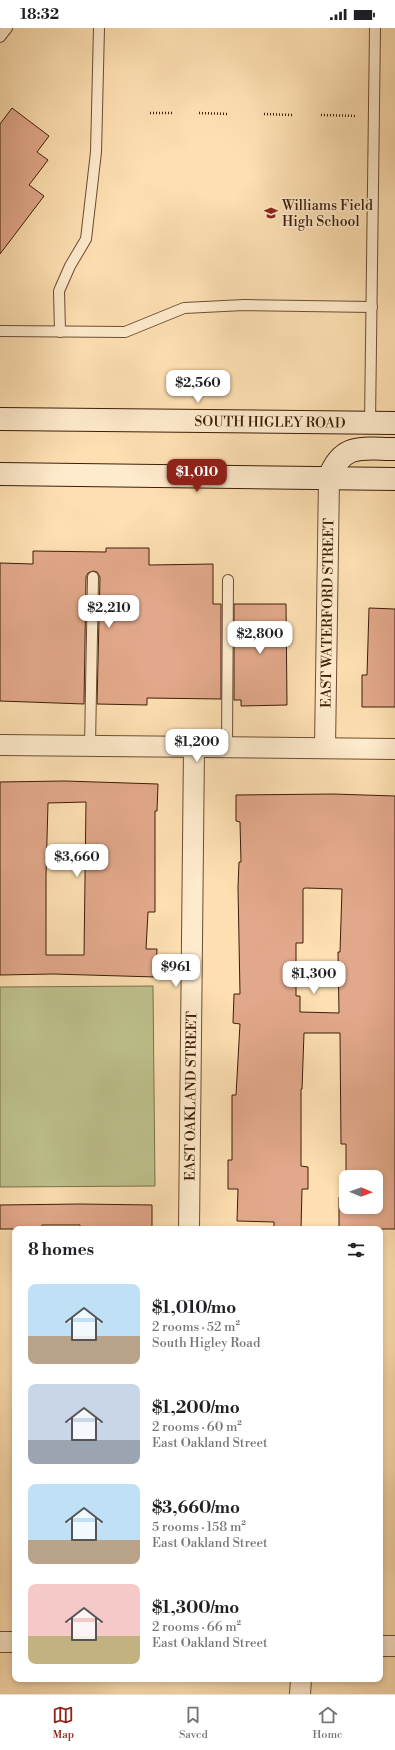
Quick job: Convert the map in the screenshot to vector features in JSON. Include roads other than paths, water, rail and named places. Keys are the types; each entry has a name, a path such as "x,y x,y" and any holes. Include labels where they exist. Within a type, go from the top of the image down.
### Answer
{"main road":[{"name":"SOUTH HIGLEY ROAD","path":"0,419 395,423"},
{"path":"329,478 338,459 349,451 395,450"},
{"path":"0,474 395,479"}],"street":[{"name":"EAST WATERFORD STREET","path":"325,748 329,478"},
{"path":"0,745 395,749"},
{"name":"EAST OAKLAND STREET","path":"190,1226 194,747"},
{"path":"0,1642 12,1642"},
{"path":"383,1646 395,1646"},
{"path":"300,1694 301,1682"}],"lane":[{"path":"0,37 7,28"},
{"path":"60,332 59,291 70,266 86,239 96,152 99,28"},
{"path":"370,423 375,28"},
{"path":"0,331 125,332 184,308 244,305 372,307"},
{"path":"90,746 93,578"},
{"path":"227,747 228,580"}],"place":[{"name":"Williams Field High School","path":"271,213"}]}
